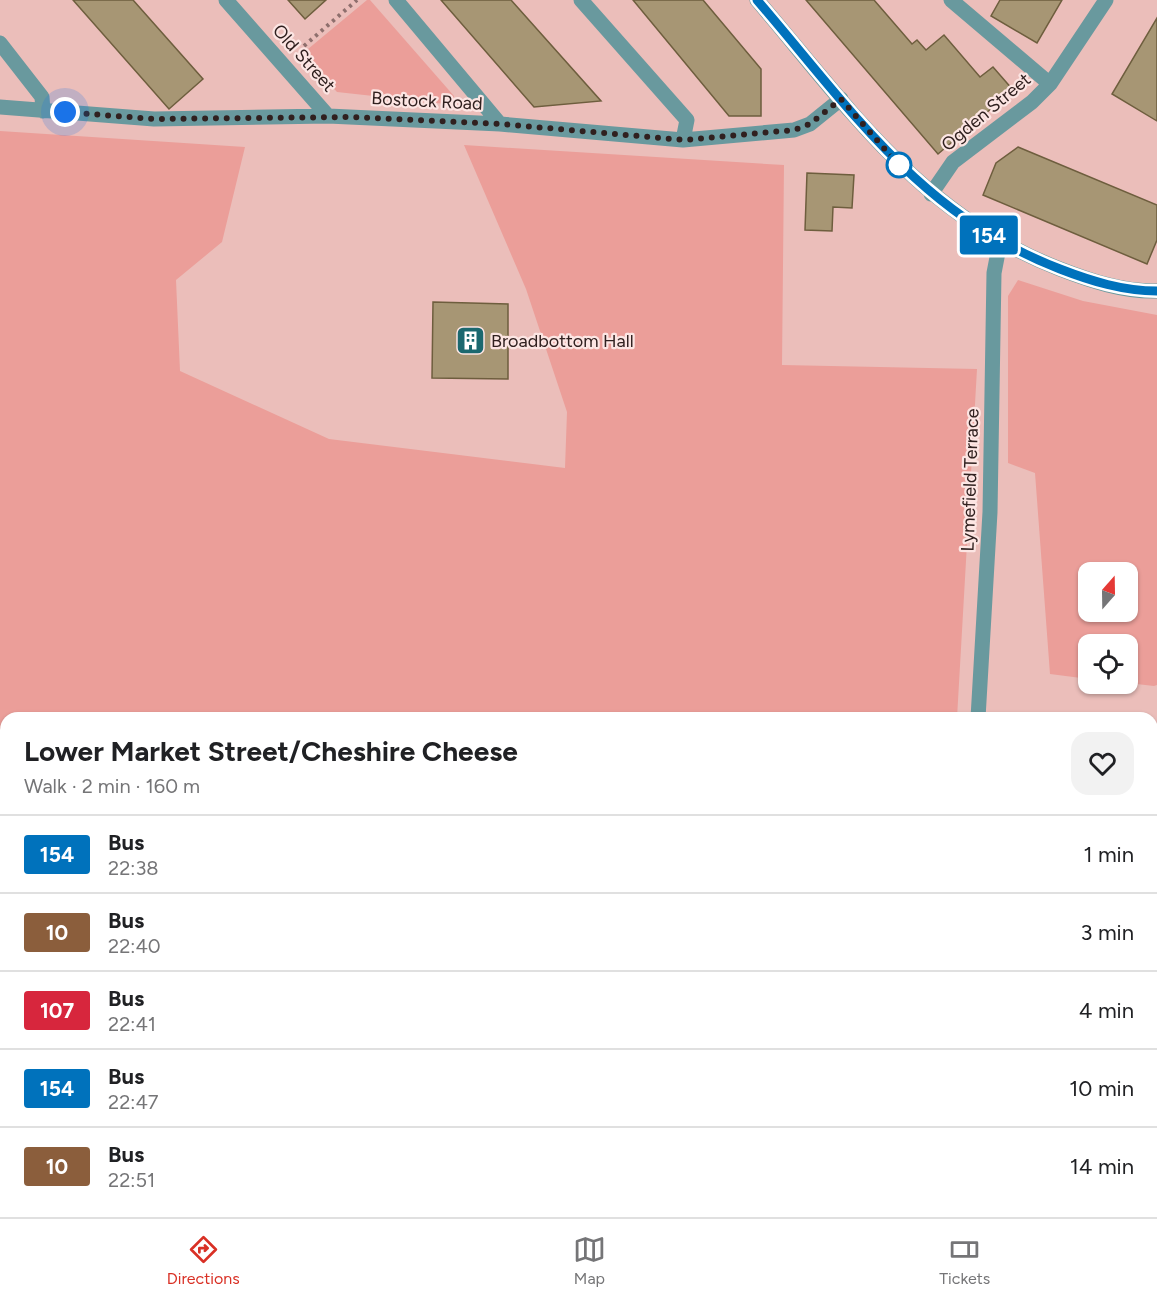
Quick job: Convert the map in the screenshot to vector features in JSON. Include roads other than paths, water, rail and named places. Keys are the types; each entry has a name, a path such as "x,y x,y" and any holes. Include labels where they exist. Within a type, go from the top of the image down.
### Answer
{"street":[{"name":"Old Street","path":"226,0 328,116"},
{"path":"396,0 501,124"},
{"path":"581,0 687,120 684,140"},
{"path":"757,0 903,170 931,194 1000,242 1074,275 1110,286 1157,291"},
{"path":"951,0 1050,84"},
{"name":"Ogden Street","path":"931,194 953,162 1032,102 1050,84 1106,0"},
{"path":"0,44 42,97 43,111"},
{"name":"Bostock Road","path":"0,107 154,119 328,116 501,124 684,140 794,130 810,124 841,99"},
{"name":"Lymefield Terrace","path":"978,712 990,512 994,273 1000,242"}],"place":[{"name":"Broadbottom Hall","path":"470,341"}]}
